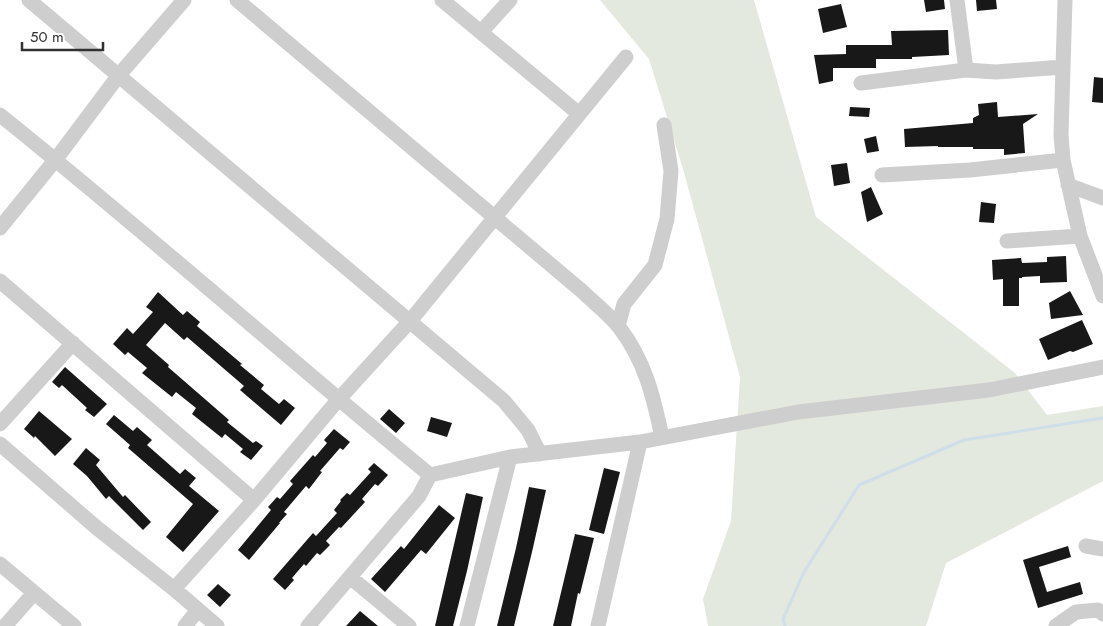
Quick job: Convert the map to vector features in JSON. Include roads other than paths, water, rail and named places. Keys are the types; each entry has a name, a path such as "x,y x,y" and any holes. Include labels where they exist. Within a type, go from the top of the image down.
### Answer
{"street":[{"path":"29,0 504,401 528,430 540,454"},
{"path":"0,228 56,159 119,75 184,0"},
{"path":"237,0 583,292 618,326 642,365 653,393 662,437"},
{"path":"442,0 578,113"},
{"path":"481,32 510,0"},
{"path":"957,0 966,70"},
{"path":"1065,0 1061,135 1063,160 1080,236 1103,296"},
{"path":"174,588 254,500 338,400 410,321 578,113 626,57"},
{"path":"861,83 966,70 996,72 1063,67"},
{"path":"0,114 56,159 338,400 430,475"},
{"path":"618,326 624,304 655,265 667,219 671,172 664,125"},
{"path":"882,175 970,170 1063,160"},
{"path":"1068,185 1103,198"},
{"path":"1007,242 1080,236"},
{"path":"0,281 254,500"},
{"path":"0,424 72,343"},
{"path":"308,626 419,496 430,475 510,457 640,442 798,412 989,390 1103,367"},
{"path":"598,626 640,442"},
{"path":"0,444 97,528 174,588 217,626"},
{"path":"467,626 510,457"},
{"path":"1086,546 1103,549"},
{"path":"0,564 74,626"},
{"path":"350,577 409,626"},
{"path":"5,626 34,593"},
{"path":"185,626 198,610"},
{"path":"1056,626 1076,612 1098,610 1103,614"}],"waterway":[{"path":"785,626 783,619 804,572 859,485 964,440 1103,418"}]}
